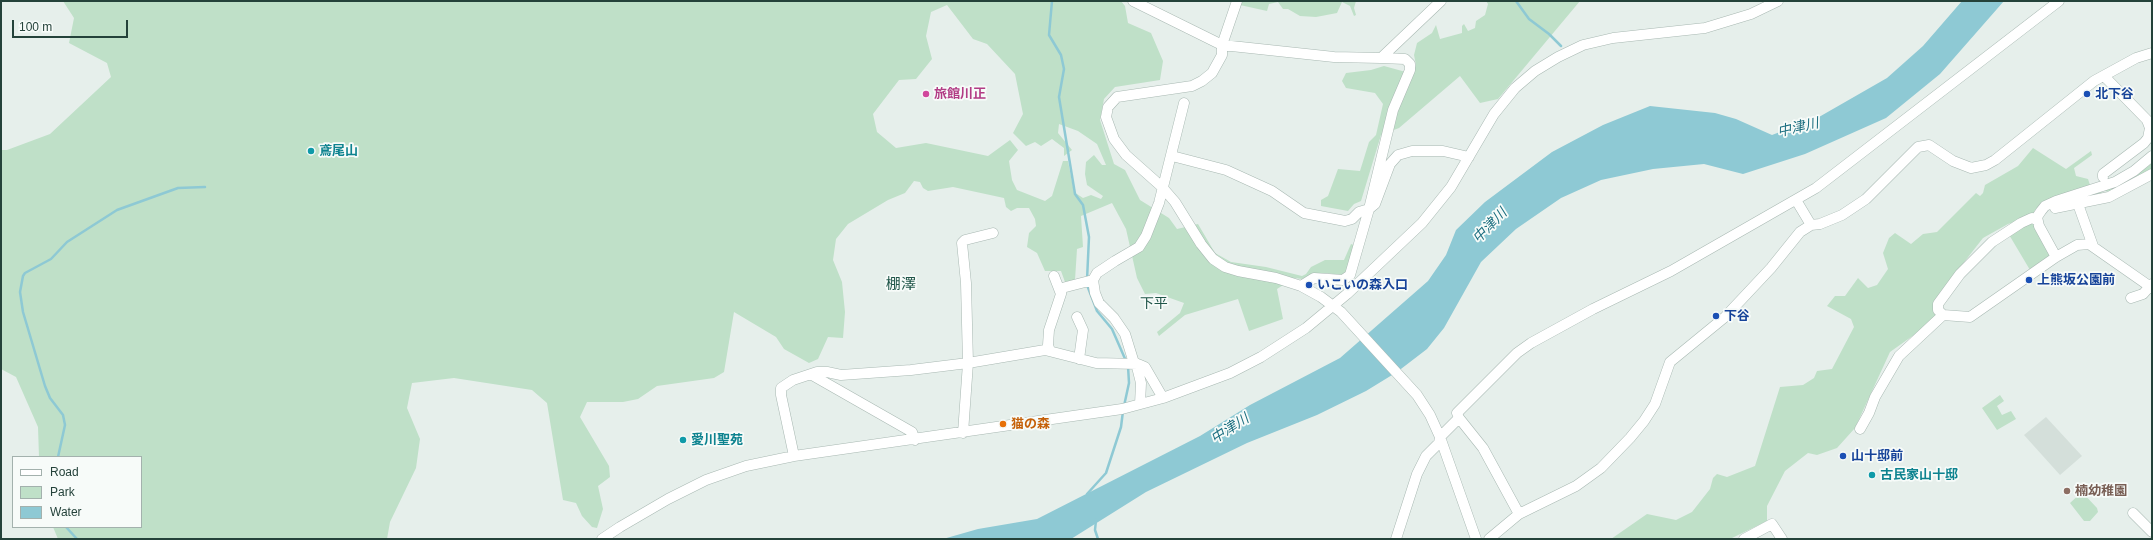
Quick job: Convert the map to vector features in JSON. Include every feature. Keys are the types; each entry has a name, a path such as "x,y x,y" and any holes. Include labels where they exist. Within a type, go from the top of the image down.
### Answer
{"street":[{"path":"1133,1 1222,45 1334,57 1405,59 1410,64 1410,70 1393,110 1369,209 1350,275 1343,280 1314,278 1301,286"},
{"path":"1237,1 1222,45 1222,55 1218,64 1202,81 1180,88 1116,96 1108,107 1106,118 1108,126 1119,147 1162,187 1175,202 1201,244 1213,259 1225,267 1238,271 1276,278 1301,286 1337,309 1418,395 1430,415 1440,438 1476,539"},
{"path":"1381,58 1441,1"},
{"path":"602,539 642,514 706,480 746,466 794,456 963,433 1122,409 1163,398 1230,373 1261,357 1337,309 1422,223 1452,187 1494,114 1515,88 1535,71 1558,57 1583,45 1613,38 1705,28 1728,23 1778,1"},
{"path":"1519,514 1483,448 1459,418 1457,413 1518,353 1531,343 1593,309 1671,270 1816,188 1904,122 2059,1"},
{"path":"1489,539 1519,514 1576,486 1596,472 1612,457 1630,438 1655,404 1670,362 1725,317 1771,268 1792,240 1811,225 1820,224 1836,218 1866,199 1918,147 1929,145 1953,161 1973,168 1995,160 2094,81 2136,58 2152,53"},
{"path":"2103,177 2103,174 2136,150 2148,138 2149,124 2104,76"},
{"path":"1050,351 1048,345 1049,330 1062,288 1088,281 1109,265 1139,247 1153,219 1172,156 1184,103"},
{"path":"1172,156 1226,170 1272,191 1304,213 1345,221 1352,219 1359,212 1369,209 1375,204 1390,164 1398,155 1412,151 1443,151 1469,157"},
{"path":"2037,218 2045,206 2115,182 2134,171 2152,156"},
{"path":"2132,298 2141,296 2151,286 2093,246 2089,244 2077,244 1970,316 1943,315 1938,310 1938,304 1960,274 1992,242 2021,223 2032,218 2037,218 2062,206 2109,197 2152,174"},
{"path":"1796,200 1811,225"},
{"path":"2078,204 2093,246"},
{"path":"2037,218 2056,257"},
{"path":"963,433 968,363 966,283 962,242 964,240 993,233"},
{"path":"1054,276 1060,294"},
{"path":"1088,281 1099,303 1114,318 1125,334 1141,388 1140,404"},
{"path":"1860,429 1869,413 1874,396 1896,359 1943,315"},
{"path":"1077,317 1083,330 1079,359"},
{"path":"794,456 781,395 781,388 793,380 812,375 817,372 827,372 840,375 911,370 968,363 1045,350 1096,363 1134,363 1145,367 1163,398"},
{"path":"812,375 912,432 914,440"},
{"path":"1396,539 1417,474 1428,452 1439,443 1440,438 1459,418"},
{"path":"2133,513 2152,532"},
{"path":"1744,539 1772,524 1782,539"}],"shaded area":[{"path":"2046,417 2082,456 2060,475 2024,435"}],"green space":[{"path":"63,1 1121,1 1125,6 1128,23 1151,33 1163,61 1160,80 1115,87 1104,99 1100,120 1114,164 1125,170 1140,200 1169,218 1177,229 1198,224 1215,253 1231,262 1266,267 1302,276 1306,274 1311,267 1325,260 1344,260 1351,244 1354,245 1346,272 1342,275 1326,273 1312,274 1302,279 1294,278 1277,289 1283,319 1249,331 1238,299 1185,315 1159,336 1157,332 1180,313 1184,303 1156,293 1145,294 1137,278 1126,229 1112,203 1081,216 1083,247 1077,249 1075,280 1065,282 1061,271 1045,271 1037,253 1027,247 1029,233 1036,226 1035,219 1029,208 1017,208 1011,211 1006,207 1004,198 953,187 928,191 923,188 920,182 914,181 905,193 888,200 848,224 836,239 833,260 842,282 845,312 843,338 828,337 818,359 809,363 784,349 776,337 734,312 724,372 714,378 657,386 638,399 623,402 587,402 580,417 609,466 610,477 598,486 603,509 597,528 592,527 582,516 576,503 563,500 547,403 532,390 454,378 412,383 407,408 420,439 416,468 390,522 387,539 58,539 53,528 142,528 142,456 39,456 38,427 16,377 1,369 1,150 7,150 50,134 111,77 107,63 69,43 74,18","holes":["947,5 973,39 987,44 1015,74 1023,114 1013,133 1026,146 1035,142 1041,146 1052,139 1064,148 1064,156 1072,150 1058,133 1059,124 1078,131 1097,144 1106,165 1102,165 1094,155 1086,162 1085,174 1087,185 1103,196 1101,199 1091,195 1083,198 1074,192 1068,161 1063,161 1052,196 1045,201 1017,190 1012,180 1009,161 1018,150 1010,140 988,156 926,143 896,148 877,132 873,114 899,80 916,79 932,59 926,36 931,12"]},
{"path":"1240,1 1356,1 1354,8 1356,15 1354,16 1350,6 1342,2 1337,13 1316,17 1300,16 1288,9 1283,9 1278,2 1269,4 1267,11 1240,5"},
{"path":"1486,1 1580,1 1498,99 1480,103 1460,76 1399,128 1381,135 1361,201 1354,204 1348,211 1321,206 1321,200 1328,196 1338,169 1360,171 1369,142 1376,135 1383,104 1375,93 1346,88 1342,81 1346,73 1371,70 1384,66 1413,74 1416,65 1414,55 1417,43 1432,33 1436,25 1440,39 1462,33 1462,26 1464,24 1468,31 1475,28 1476,21 1485,15 1488,4"},
{"path":"2033,148 2066,169 2091,151 2092,155 2074,168 2076,176 2088,179 2091,188 2136,175 2152,163 2152,172 2114,192 2103,191 2096,199 2046,201 2035,210 2030,219 2027,218 2008,224 1983,238 1940,293 1942,315 1890,352 1855,428 1837,448 1817,455 1808,453 1785,471 1767,506 1767,521 1730,539 1611,539 1647,514 1676,520 1692,512 1710,489 1713,478 1717,474 1727,477 1755,466 1780,387 1803,385 1814,378 1817,371 1832,369 1854,327 1851,319 1827,306 1835,296 1845,296 1858,278 1868,288 1877,285 1888,269 1883,253 1889,238 1895,233 1911,244 1923,234 1937,232 1976,193 1980,196 1983,193 1985,185 2018,166"},
{"path":"2033,222 2050,253 2049,257 2030,270 2008,233"},
{"path":"2000,395 2004,401 1997,406 2002,415 2011,411 2016,419 1997,430 1982,408"},
{"path":"2082,492 2097,508 2098,512 2090,521 2084,521 2070,503"}],"water":[{"name":"中津川","path":"1962,1 2004,1 1940,74 1886,118 1805,154 1743,174 1704,164 1653,169 1601,180 1561,198 1516,229 1481,262 1444,328 1427,349 1397,372 1366,391 1317,415 1247,443 1146,492 1071,539 943,539 978,529 1037,519 1200,436 1250,405 1340,358 1428,281 1446,255 1456,230 1485,202 1552,152 1603,125 1650,106 1715,113 1736,119 1772,135 1819,117 1887,78 1923,46"}],"waterway":[{"path":"1052,1 1049,35 1061,55 1064,69 1059,97 1075,194 1083,205 1089,237 1087,280"},
{"path":"1516,1 1529,19 1549,34 1561,46"},
{"path":"58,456 65,425 63,415 50,398 45,386 23,312 20,292 23,276 25,273 51,259 67,242 117,210 178,188 205,187"},
{"path":"1087,285 1097,311 1112,329 1126,361"},
{"path":"1124,406 1129,383 1128,366"},
{"path":"1087,494 1106,473 1121,427 1123,411"},
{"path":"1096,520 1095,530 1098,539"},
{"path":"67,528 77,539"}],"place":[{"name":"旅館川正","path":"926,94"},
{"name":"北下谷","path":"2087,94"},
{"name":"鳶尾山","path":"311,151"},
{"name":"上熊坂公園前","path":"2029,280"},
{"name":"いこいの森入口","path":"1309,285"},
{"name":"下谷","path":"1716,316"},
{"name":"猫の森","path":"1003,424"},
{"name":"愛川聖苑","path":"683,440"},
{"name":"山十邸前","path":"1843,456"},
{"name":"古民家山十邸","path":"1872,475"},
{"name":"楠幼稚園","path":"2067,491"}],"district":[{"name":"棚澤","path":"901,285"},
{"name":"下平","path":"1154,304"}]}
